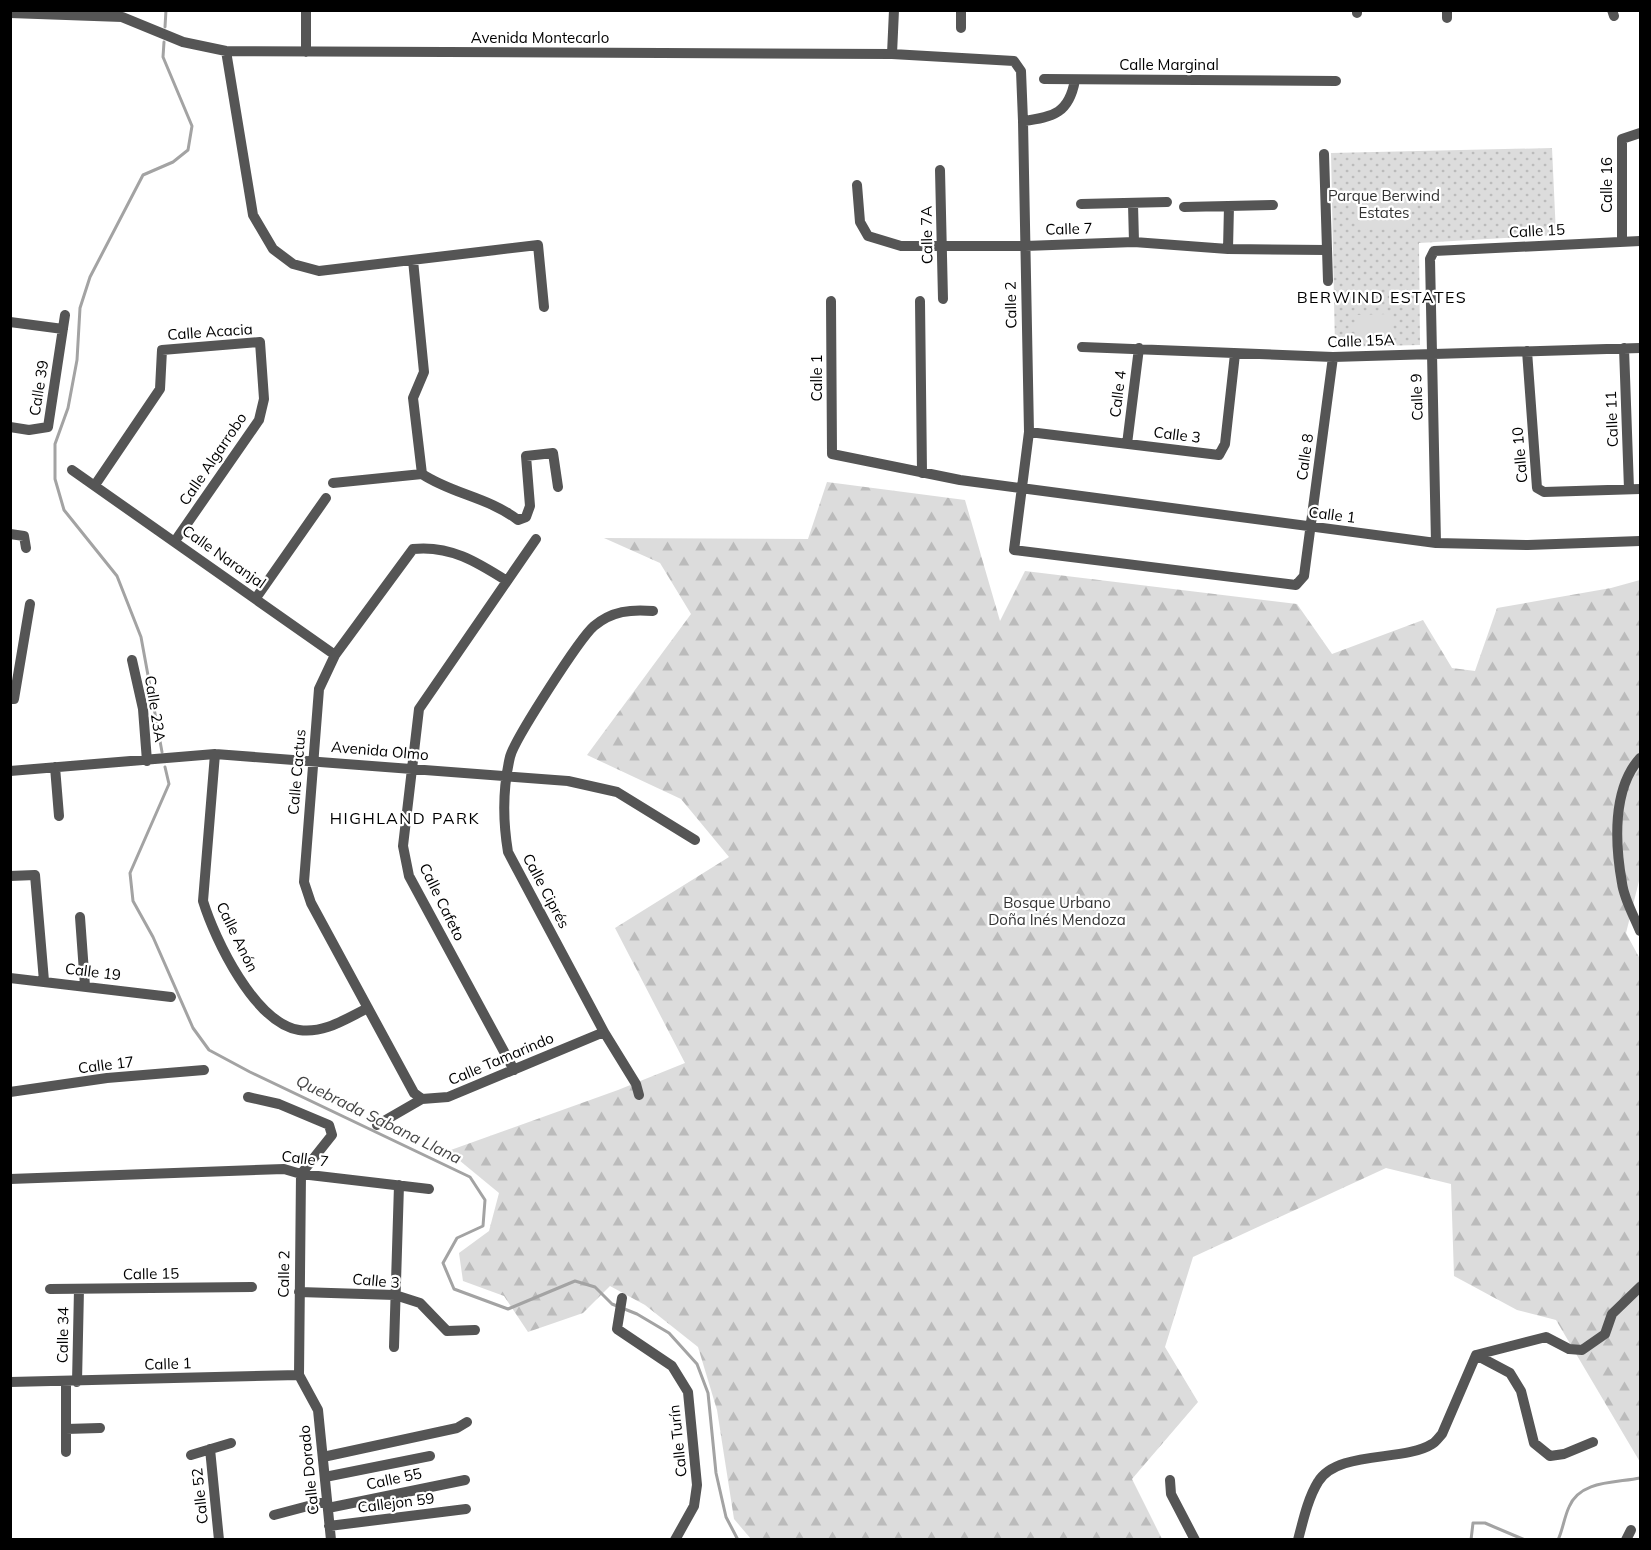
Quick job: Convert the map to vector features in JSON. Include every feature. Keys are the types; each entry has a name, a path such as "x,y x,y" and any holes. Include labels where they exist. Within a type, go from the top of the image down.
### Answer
{"street":[{"path":"306,10 306,52"},
{"path":"892,54 894,10"},
{"path":"961,28 962,10"},
{"name":"Avenida Montecarlo","path":"10,13 122,17 183,42 226,51 892,54 1014,61 1021,71 1023,121"},
{"path":"226,51 253,215 273,249 293,264 319,271 538,245 544,307"},
{"name":"Calle Marginal","path":"1044,79 1336,81"},
{"path":"1023,121 1045,118 1062,110 1072,97 1075,80"},
{"name":"Calle 2","path":"1023,121 1029,432 1014,550 1289,584"},
{"name":"Calle 16","path":"1622,242 1622,139 1636,135"},
{"path":"1324,154 1328,281"},
{"name":"Calle 7A","path":"940,170 943,299"},
{"name":"Calle 7","path":"857,185 860,222 868,236 901,246 1025,246 1134,242 1228,249 1326,250"},
{"path":"1081,204 1167,202"},
{"path":"1133,204 1134,242"},
{"path":"1184,207 1273,205"},
{"path":"1228,206 1228,249"},
{"name":"Calle 15","path":"1434,250 1641,242"},
{"name":"Calle 9","path":"1434,250 1430,259 1430,353 1436,543"},
{"path":"413,260 424,372 413,398 422,474"},
{"name":"Calle 1","path":"831,301 832,454 922,474 1021,489 1436,543 1528,545 1641,541"},
{"path":"920,301 922,474"},
{"name":"Calle 39","path":"10,428 28,430 48,427 65,315"},
{"path":"10,322 63,329"},
{"name":"Calle Acacia","path":"95,484 160,389 162,350 260,342 260,354"},
{"name":"Calle 15A","path":"1082,347 1333,357 1641,348"},
{"name":"Calle 4","path":"1127,444 1139,348"},
{"name":"Calle 11","path":"1624,348 1635,489"},
{"name":"Calle 10","path":"1527,351 1537,488 1544,492 1635,489"},
{"name":"Calle Algarrobo","path":"175,541 259,420 264,399 260,354"},
{"name":"Calle 3","path":"1029,432 1219,455 1225,444 1235,354"},
{"name":"Calle 8","path":"1289,584 1296,585 1304,576 1333,357"},
{"path":"333,483 422,474 440,486 481,499 518,520 526,517 530,506 526,456 554,453 558,487"},
{"name":"Calle Naranjal","path":"72,470 335,655"},
{"path":"256,598 326,498"},
{"path":"10,534 24,536 26,548"},
{"name":"Calle Cafeto","path":"514,1070 409,876 403,846 410,769 419,709 536,539"},
{"name":"Calle Cactus","path":"422,1099 414,1093 311,903 304,882 319,689 335,655 413,549 432,547 469,557 507,581"},
{"path":"10,699 14,699 30,604"},
{"name":"Calle Ciprés","path":"639,1095 636,1084 604,1032 508,852 504,827 510,756 522,731 593,627 618,612 653,611"},
{"name":"Calle 23A","path":"132,660 143,709 147,761"},
{"name":"Avenida Olmo","path":"10,771 214,754 312,759 568,781 617,792 647,808 695,840"},
{"name":"Calle Anón","path":"214,754 203,902 209,921 249,994 272,1019 299,1030 327,1028 368,1008"},
{"path":"1641,758 1625,786 1617,822 1622,885 1641,931"},
{"path":"56,767 58,816"},
{"path":"10,876 35,875 44,981"},
{"path":"80,917 85,986"},
{"name":"Calle 19","path":"10,978 171,997"},
{"name":"Calle Tamarindo","path":"377,1125 422,1099 448,1097 604,1032"},
{"name":"Calle 17","path":"10,1092 107,1078 204,1070"},
{"path":"248,1098 279,1104 329,1125 332,1135 301,1174"},
{"name":"Calle 7","path":"10,1179 284,1170 429,1189"},
{"name":"Calle 2","path":"298,1375 301,1174"},
{"path":"394,1347 399,1185"},
{"name":"Calle 15","path":"50,1289 252,1287"},
{"path":"1476,1355 1546,1337 1569,1350 1582,1350 1605,1334 1612,1314 1641,1287"},
{"name":"Calle 34","path":"66,1452 66,1429 79,1290"},
{"name":"Calle 3","path":"299,1292 395,1295 420,1303 447,1331 475,1330"},
{"name":"Calle Turín","path":"622,1298 617,1329 672,1366 688,1392 697,1485 694,1506 675,1539"},
{"path":"1476,1355 1510,1373 1521,1391 1534,1443 1550,1456 1564,1454 1593,1442"},
{"path":"1298,1539 1318,1482 1326,1473 1368,1458 1432,1444 1442,1434 1476,1355"},
{"name":"Calle 1","path":"10,1382 298,1375"},
{"name":"Calle Dorado","path":"298,1375 318,1410 331,1539"},
{"path":"323,1457 457,1428 466,1422"},
{"path":"66,1429 100,1428"},
{"path":"191,1455 231,1443"},
{"name":"Calle 52","path":"210,1449 219,1539"},
{"path":"325,1477 430,1456"},
{"name":"Calle 55","path":"274,1515 465,1480"},
{"path":"1170,1480 1171,1494 1195,1539"},
{"name":"Callejon 59","path":"329,1526 466,1509"}],"green space":[{"name":"Parque Berwind Estates","path":"1552,148 1556,235 1419,243 1420,345 1335,347 1331,153"},
{"path":"1411,204 1412,228 1362,230 1361,206"},
{"path":"1392,314 1393,336 1355,336 1355,315"},
{"name":"Bosque Urbano Doña Inés Mendoza","path":"827,482 965,500 1000,621 1025,571 1297,604 1332,654 1423,620 1452,668 1475,671 1497,608 1611,588 1640,580 1640,877 1626,933 1640,959 1640,1462 1556,1320 1517,1310 1454,1276 1451,1184 1386,1168 1193,1257 1165,1347 1198,1402 1132,1479 1162,1539 751,1539 734,1519 717,1410 698,1347 645,1305 610,1286 583,1313 528,1332 504,1296 463,1281 459,1253 489,1231 499,1193 448,1151 618,1090 685,1063 615,928 729,857 681,799 587,755 691,614 660,563 604,538 808,539"}],"waterway":[{"name":"Quebrada Sabana Llana","path":"165,27 166,10"},
{"name":"Quebrada Sabana Llana","path":"162,752 141,637 117,576 64,510 55,479 55,444 68,408 77,360 80,308 90,277 143,175 173,162 188,150 192,126 163,57 164,42"},
{"name":"Quebrada Sabana Llana","path":"165,767 169,784 130,873 133,901 153,937 193,1028 209,1050 250,1072 470,1177 485,1200 483,1226 457,1238 443,1263 454,1289 508,1309 575,1281 595,1287 612,1304 637,1314 669,1333 697,1364 708,1393 716,1473 726,1517 738,1540"},
{"name":"Quebrada Sabana Llana","path":"1558,1540 1569,1507 1581,1492 1600,1484 1640,1478"},
{"name":"Quebrada Sabana Llana","path":"1471,1540 1473,1523 1485,1523 1525,1540"}],"district":[{"name":"BERWIND ESTATES","path":"1382,297"},
{"name":"HIGHLAND PARK","path":"405,818"}]}
